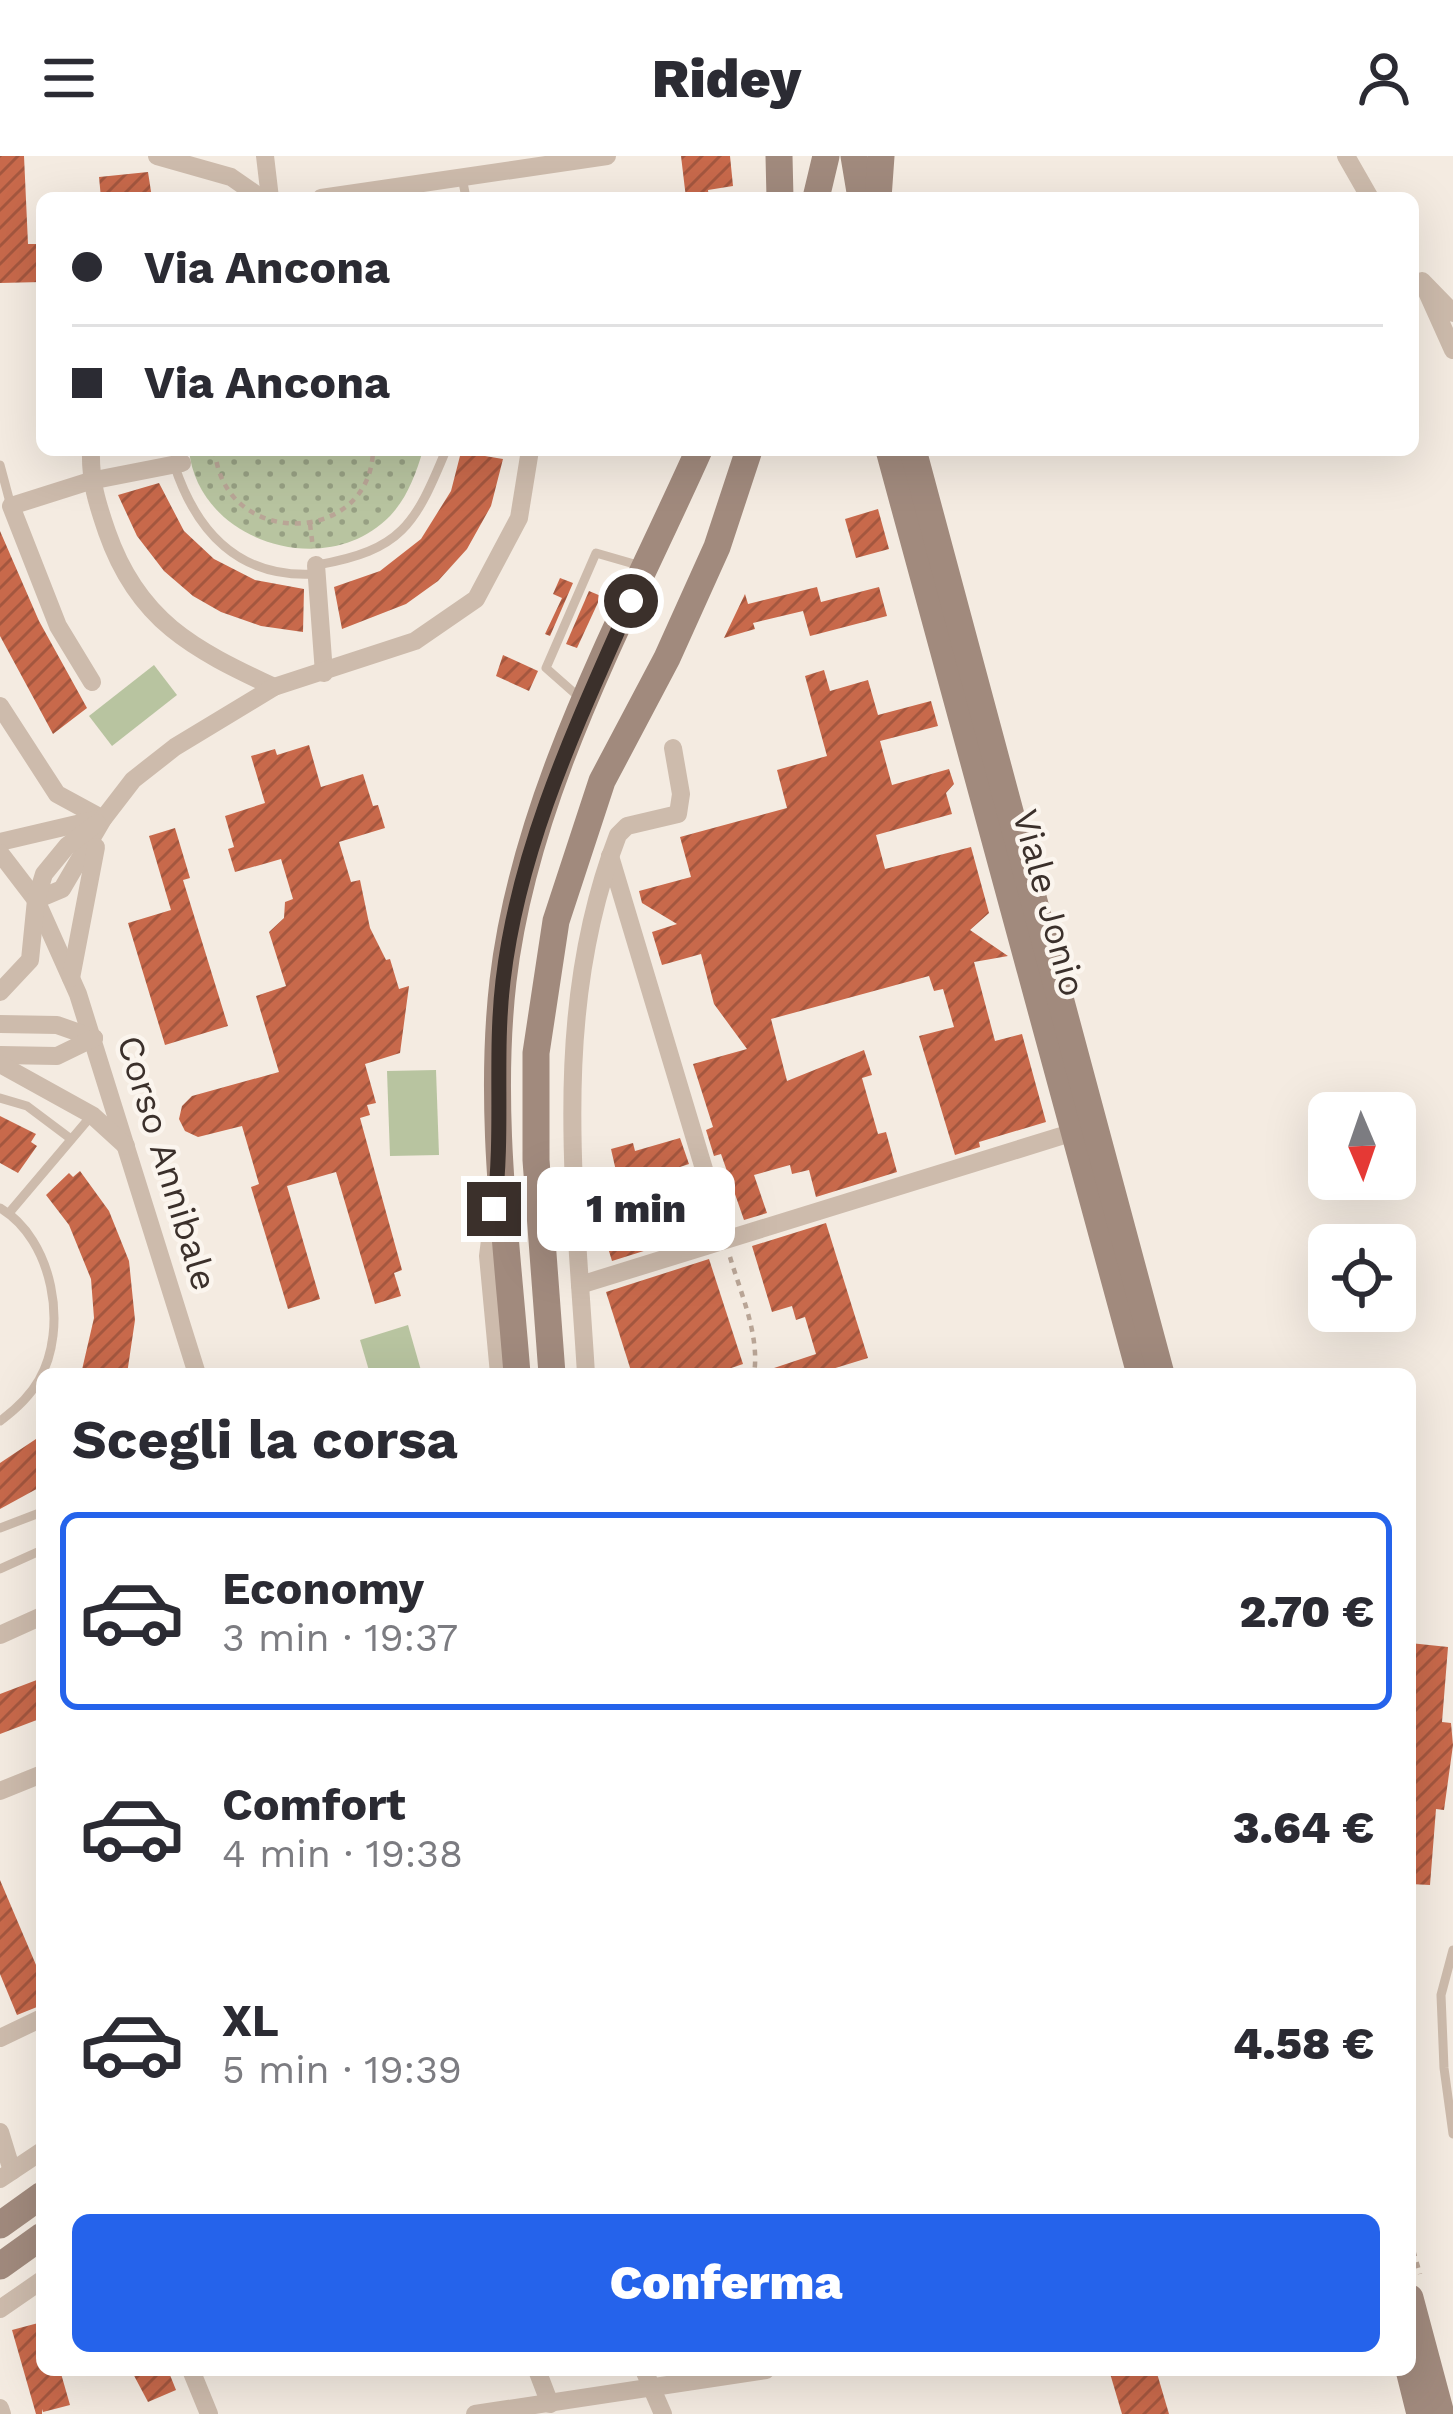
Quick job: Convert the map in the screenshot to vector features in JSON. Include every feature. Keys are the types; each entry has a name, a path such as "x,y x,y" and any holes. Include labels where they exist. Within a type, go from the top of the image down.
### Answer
{"street":[{"path":"158,156 231,177 252,192"},
{"path":"265,156 269,192"},
{"path":"361,192 608,156"},
{"path":"779,156 780,192"},
{"path":"810,156 817,192"},
{"path":"819,192 826,156"},
{"path":"854,156 860,192"},
{"path":"878,192 881,156"},
{"path":"1346,156 1367,192"},
{"path":"1419,275 1453,313"},
{"path":"1419,276 1453,350"},
{"path":"91,456 90,481 120,567 153,615 212,658 274,687"},
{"path":"0,992 30,960 36,900 62,889 103,819 133,781 175,747 274,687 415,641 476,599 520,518 529,456"},
{"path":"517,1368 500,1162 497,1050 515,912 536,830 586,703 696,456"},
{"path":"552,1368 536,1160 536,1053 556,921 602,781 667,658 717,547 747,456"},
{"name":"Viale Jonio","path":"891,456 1138,1368"},
{"name":"Viale Jonio","path":"915,456 1159,1368"},
{"path":"92,682 58,626 6,508 179,459"},
{"path":"316,570 324,673"},
{"path":"0,706 57,794 103,819"},
{"path":"586,1368 571,1080 583,947 618,835 627,826 678,814 681,794 674,748"},
{"path":"0,842 103,819"},
{"path":"71,978 103,819"},
{"name":"Corso Annibale","path":"0,853 36,900 94,1038 195,1368"},
{"path":"610,856 725,1238"},
{"path":"0,1024 57,1024 94,1038"},
{"path":"0,1060 57,1056 94,1038"},
{"path":"0,1060 92,1115 125,1146"},
{"path":"580,1286 1074,1132"},
{"path":"498,1368 488,1256 500,1162"},
{"path":"0,1636 36,1619"},
{"path":"0,1791 36,1776"},
{"path":"0,2038 36,2021"},
{"path":"0,2132 6,2175 36,2156"},
{"path":"0,2225 36,2199"},
{"path":"0,2266 36,2240"},
{"path":"0,2309 36,2284"},
{"path":"1416,2320 1441,2414"},
{"path":"193,2376 209,2414"},
{"path":"539,2376 550,2404"},
{"path":"646,2376 663,2414"},
{"path":"475,2414 732,2376"},
{"path":"1410,2376 1420,2414"}],"lane":[{"path":"462,177 465,192"},
{"path":"179,459 193,515 216,542 259,567 316,570 368,555 395,538 420,512 443,456"},
{"path":"0,465 6,508"},
{"path":"586,703 546,668 596,553 646,568"},
{"path":"0,1098 27,1106 71,1139"},
{"path":"45,1368 53,1341 53,1304 45,1264 4,1210 92,1115"},
{"path":"0,1421 36,1386"},
{"path":"0,1528 36,1514"},
{"path":"0,1569 36,1553"},
{"path":"1453,1950 1441,1995 1453,2134"}],"path":[{"path":"216,456 223,482 238,503 259,518 284,525 310,524 332,516 365,482 372,456"},
{"path":"725,1238 751,1328 755,1368"}],"green space":[{"path":"191,456 421,456 410,485 390,516 363,536 333,546 301,548 269,542 240,529 215,508 198,482"},
{"path":"154,665 177,695 112,746 89,716"},
{"path":"436,1070 439,1155 390,1156 387,1071"},
{"path":"408,1325 420,1368 368,1368 360,1340"}],"building":[{"path":"0,156 24,156 28,244 36,244 36,282 0,283"},
{"path":"681,156 730,156 733,186 685,192"},
{"path":"148,172 151,192 100,192 99,177"},
{"path":"460,456 503,459 491,506 467,549 438,581 406,604 342,629 334,587 380,571 421,539 451,491"},
{"path":"159,483 184,531 214,559 255,580 304,589 303,632 261,626 221,612 164,571 137,536 118,495"},
{"path":"878,509 889,549 856,558 845,519"},
{"path":"0,531 39,621 87,708 53,734 0,636"},
{"path":"560,578 573,583 550,636 545,634 562,598 553,594"},
{"path":"817,587 821,602 879,587 887,616 810,636 803,611 753,623 755,629 724,638 745,594 748,604"},
{"path":"589,591 601,596 577,648 566,644"},
{"path":"503,655 538,671 529,691 496,676"},
{"path":"824,670 830,691 868,680 878,715 931,701 938,726 880,741 892,785 949,769 954,784 946,793 952,814 876,835 885,869 971,847 989,913 970,930 1008,956 974,962 995,1041 1022,1034 1046,1122 979,1142 980,1147 955,1155 919,1036 954,1027 943,989 934,991 929,976 771,1019 787,1081 864,1050 872,1075 862,1078 878,1134 886,1132 897,1172 816,1197 809,1170 792,1174 790,1165 754,1175 767,1213 744,1220 721,1154 714,1156 706,1130 713,1127 693,1064 747,1049 714,1004 701,954 662,965 652,932 677,924 642,903 639,891 691,877 680,837 787,808 777,770 827,756 805,676"},
{"path":"309,745 321,787 363,774 385,828 339,842 351,882 360,880 370,928 386,960 390,959 399,989 409,986 400,1053 365,1064 376,1103 367,1105 370,1115 360,1118 402,1270 394,1273 401,1296 375,1304 336,1172 287,1186 320,1299 288,1309 251,1187 259,1184 242,1126 198,1137 185,1131 179,1119 182,1106 192,1096 279,1072 256,996 286,986 269,932 284,918 285,902 293,899 281,859 235,872 225,816 265,803 251,756 275,749 277,755"},
{"path":"175,828 190,878 183,880 228,1026 165,1045 128,923 171,910 149,836"},
{"path":"0,1116 36,1134 31,1142 37,1146 18,1173 0,1163"},
{"path":"680,1138 689,1164 671,1170 685,1216 695,1213 701,1233 612,1261 598,1215 633,1204 611,1149 633,1143 635,1151"},
{"path":"80,1171 109,1211 129,1261 135,1320 128,1368 82,1368 94,1318 91,1279 69,1225 46,1195 69,1173 73,1177"},
{"path":"826,1223 868,1358 836,1368 774,1368 816,1354 805,1317 796,1320 792,1306 772,1312 752,1246"},
{"path":"709,1259 743,1364 630,1368 606,1292"},
{"path":"36,1439 36,1489 0,1509 0,1463"},
{"path":"1416,1644 1448,1647 1442,1722 1451,1723 1453,1745 1444,1810 1436,1809 1430,1885 1416,1884"},
{"path":"36,1680 36,1720 0,1734 0,1694"},
{"path":"0,1880 36,1965 36,2007 17,2015 0,1974"},
{"path":"36,2324 36,2376 62,2376 70,2405 36,2414 12,2330"},
{"path":"134,2376 170,2376 176,2390 148,2402"},
{"path":"1111,2376 1158,2376 1169,2414 1122,2414"}],"route":[{"path":"494,1209 500,1162 497,1050 515,912 560,760 631,601"}]}
